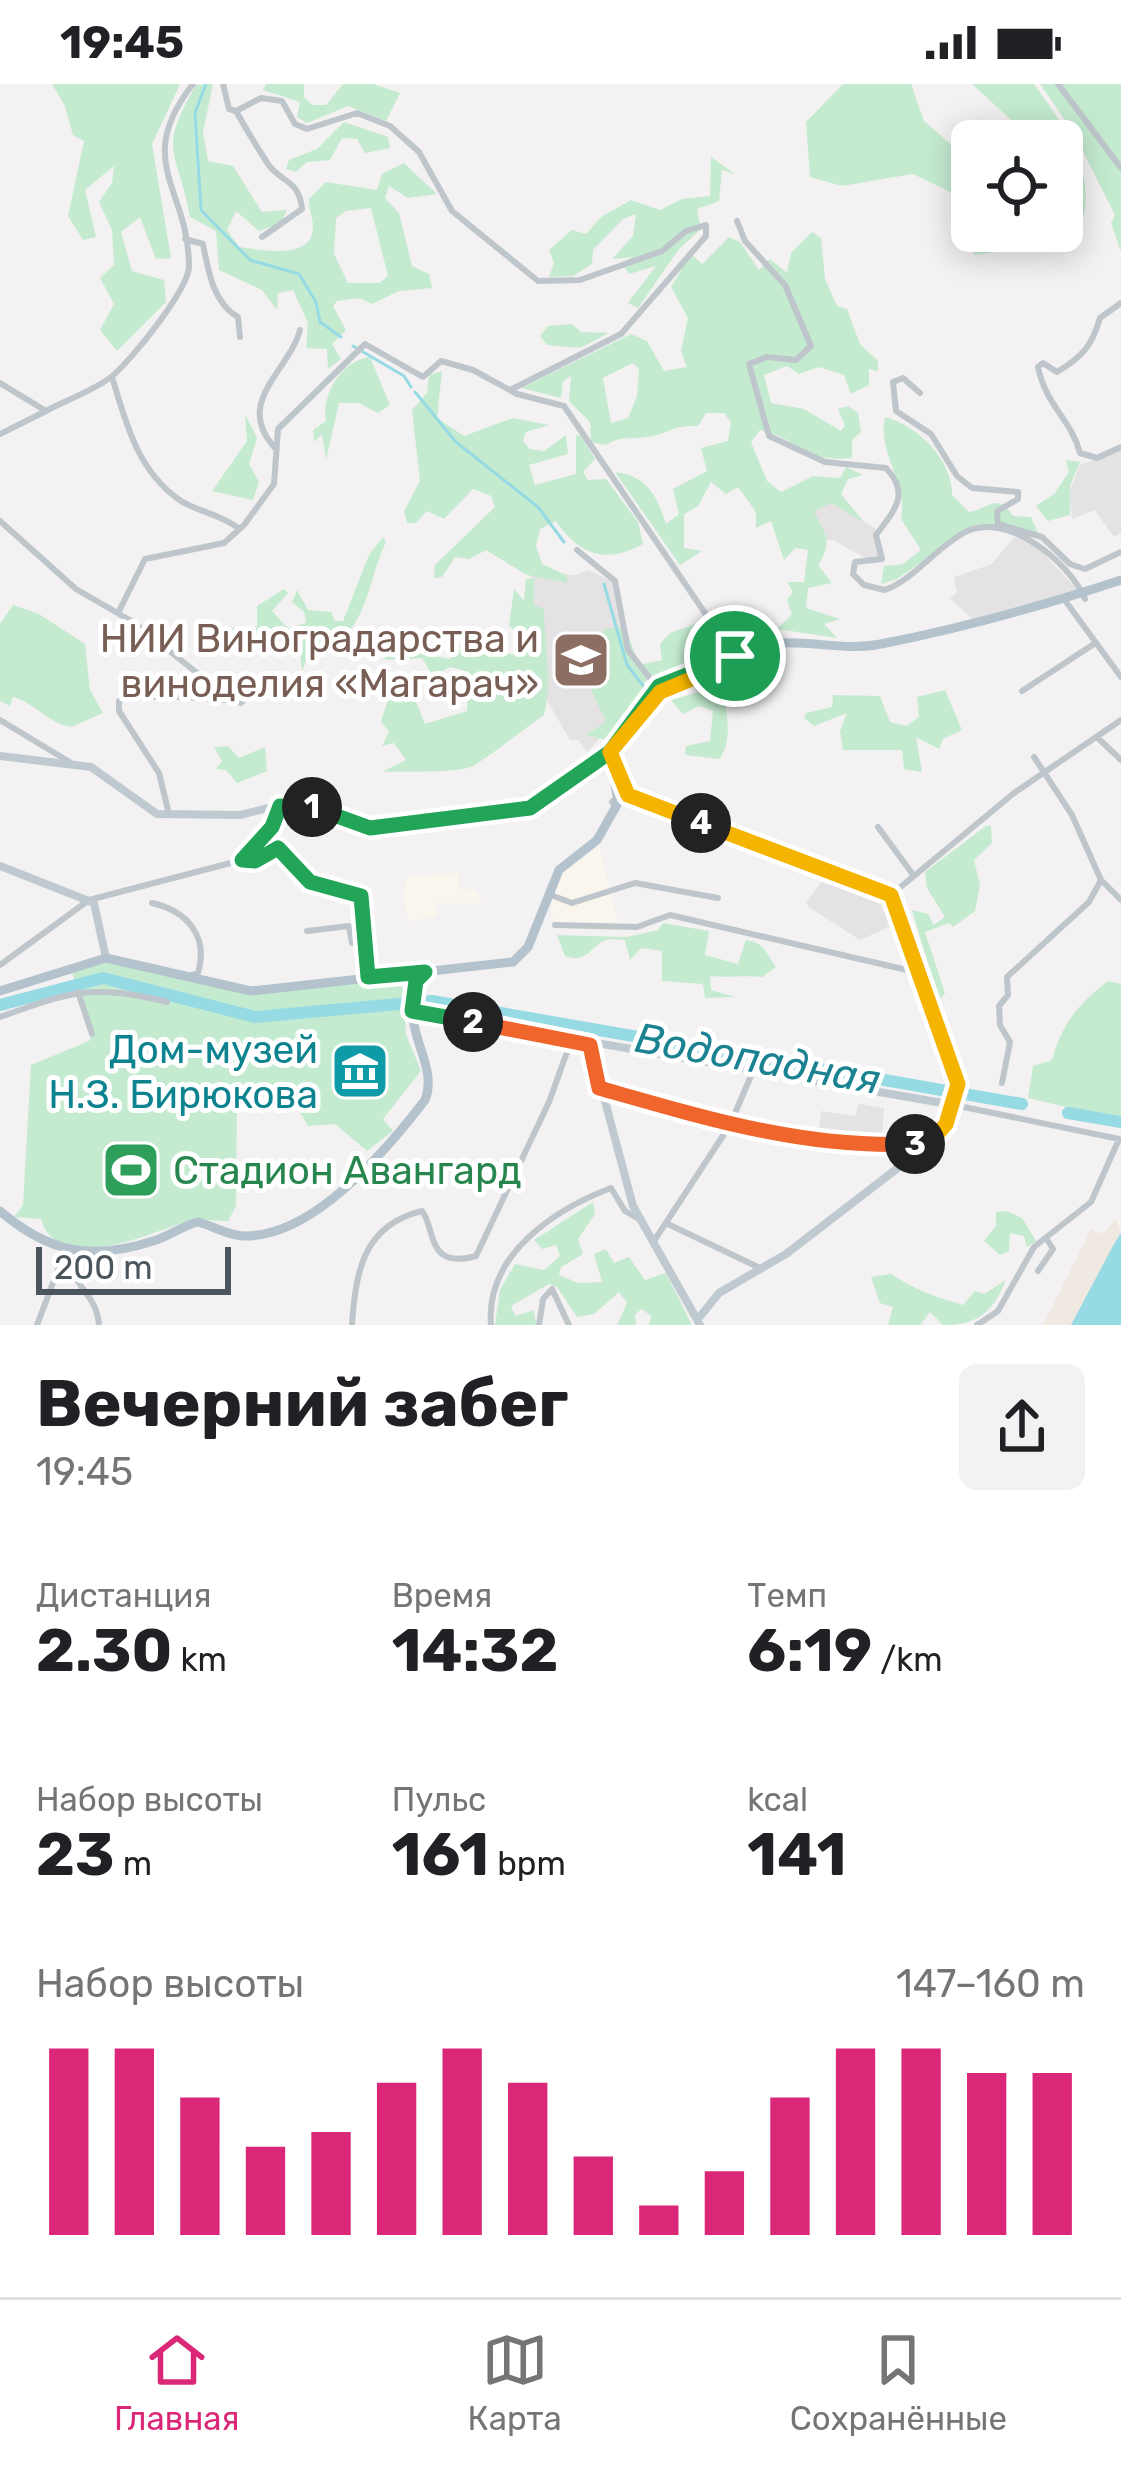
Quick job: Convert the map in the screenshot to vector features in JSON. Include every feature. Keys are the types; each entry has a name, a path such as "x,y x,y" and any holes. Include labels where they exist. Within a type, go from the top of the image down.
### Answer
{"main road":[{"path":"0,756 91,767 142,806 169,814 240,815 280,806 314,807 370,828 530,808 610,752 658,689 736,658 779,648 870,652 1121,583"},
{"path":"0,991 106,958 250,991 427,973 520,956 559,870 606,829 620,799 610,752"},
{"path":"184,976 238,988 427,973 446,964 510,957 526,942 556,868 602,829 620,799 610,752"},
{"path":"590,1045 639,1220 699,1322 719,1293 764,1270 929,1144 954,1103 958,1084 891,895 620,799"},
{"path":"0,866 88,899 98,909 106,958"},
{"path":"2,1216 71,1254 138,1246 198,1222 232,1234 262,1234 314,1214 425,1100 429,1081 412,1033 412,1007 427,973"},
{"path":"412,1007 590,1045 954,1103"}],"street":[{"path":"0,434 112,377 184,289 185,239 161,155 164,134 193,84"},
{"path":"223,84 225,100 266,161 294,183 301,198 302,209 293,219 262,237"},
{"path":"1058,84 1121,168"},
{"path":"236,111 268,97 282,101 295,124 307,129 357,113 390,126 418,152 452,211 538,280 580,280 662,250 704,223 706,236 677,263 667,284 636,321 608,343 512,389"},
{"path":"737,221 745,241 785,285 811,346 796,360 767,357 749,364 763,426 805,456 886,468 898,484 898,507 876,535 882,559 855,562 853,574 864,585 885,590 964,532 990,529 1041,543 1084,596"},
{"path":"185,239 202,244 212,284 227,311 238,317 240,337"},
{"path":"1121,303 1100,318 1091,346 1066,367 1054,372 1042,363 1038,367 1046,400 1075,436 1084,457 1121,447"},
{"path":"274,447 265,436 259,407 268,378 288,358 300,330"},
{"path":"118,613 145,559 224,543 269,495 280,425 370,346 423,377 438,364 454,362 564,406 736,658"},
{"path":"112,377 128,438 162,483 182,503 224,516 238,528"},
{"path":"920,393 908,380 897,378 896,411 931,434 957,476 981,490 1018,492 1018,499 997,511 998,524 1042,537 1070,564 1085,568 1121,552"},
{"path":"0,383 46,411"},
{"path":"0,521 58,576 118,613 205,681 247,697 241,704 224,698 194,702 134,694 119,701 119,711 159,773 169,814"},
{"path":"577,550 615,580 628,650 658,689"},
{"path":"1065,602 1121,677"},
{"path":"1022,691 1094,644"},
{"path":"0,720 74,764"},
{"path":"891,895 1014,794 1121,720"},
{"path":"1097,738 1121,760"},
{"path":"1034,757 1072,815 1101,880 1121,900"},
{"path":"242,860 272,827 280,806"},
{"path":"878,827 914,877"},
{"path":"0,965 88,899 242,860 255,861 278,848 310,882 361,896 368,977"},
{"path":"1001,1083 1010,1042 999,1018 1007,977 1089,902 1101,880"},
{"path":"548,894 572,903 635,883 718,898"},
{"path":"152,903 176,908 198,935 198,974 184,976"},
{"path":"555,925 616,927 670,915 922,973"},
{"path":"307,932 349,926 352,943 363,944"},
{"path":"0,1017 78,992 112,988 167,1002"},
{"path":"78,992 92,1034"},
{"path":"352,1325 365,1251 394,1219 422,1210 435,1247 450,1257 476,1256 549,1102 571,1041"},
{"path":"654,1241 730,1125 753,1071"},
{"path":"599,1088 730,1125 857,1146 929,1144"},
{"path":"954,1103 1119,1138 1091,1202 1046,1238 1018,1270 998,1311 977,1325"},
{"path":"491,1325 499,1280 548,1219 611,1189 632,1218 639,1220"},
{"path":"668,1224 764,1270"},
{"path":"1038,1271 1053,1249 1046,1238"},
{"path":"38,1325 55,1277 71,1254"},
{"path":"71,1254 74,1284 98,1308 99,1325"},
{"path":"539,1325 543,1299 552,1289 569,1325"}],"shaded area":[{"path":"1121,449 1121,533 1114,537 1095,510 1072,519 1069,492 1080,465"},
{"path":"816,493 876,529 879,559 865,558 833,540 810,537"},
{"path":"1014,537 1036,545 1078,591 973,620 950,598 957,592 954,577 992,564"},
{"name":"НИИ Виноградарства и виноделия «Магарач»","path":"588,570 613,582 623,648 610,727 587,752 579,740 570,740 537,683 527,621 531,572 576,575"},
{"path":"599,846 618,922 553,923 551,900 562,873"},
{"path":"458,873 459,889 476,890 483,903 437,903 437,916 409,922 403,897 408,876"},
{"path":"826,875 883,897 893,925 860,940 809,907 806,903"},
{"path":"859,1104 884,1108 882,1136 856,1144 818,1138 821,1111 855,1116"}],"green space":[{"path":"52,84 180,84 152,144 171,258 156,259 140,217 121,232 132,271 164,280 166,302 117,351 100,330 114,304 100,278 114,265 112,230 99,202 112,183 114,166 85,190 96,237 83,240 68,216 84,141 73,135 65,106"},
{"path":"213,84 203,132 208,161 233,166 262,212 287,210 280,224 259,231 236,211 227,230 239,247 283,251 304,245 313,227 309,199 326,182 377,190 382,174 404,163 437,194 408,198 389,186 385,198 399,213 412,266 429,274 432,288 399,291 372,304 359,298 337,301 333,306 346,330 332,344 341,359 328,369 327,349 306,348 308,323 293,290 278,293 277,310 262,290 219,270 216,231 190,217 173,139 196,85","holes":["371,208 388,276 379,283 348,283 334,254 336,218 346,211"]},
{"path":"266,84 304,84 304,97 312,105 326,105 343,84 373,84 400,93 386,121 348,106 307,123 297,117 300,102 263,90"},
{"path":"843,84 911,84 924,121 951,145 951,192 913,174 842,186 810,177 806,122"},
{"path":"972,84 1034,84 1058,120 1011,120"},
{"path":"1040,84 1121,84 1121,252 1111,223 1115,215 1083,152 1083,120 1065,120"},
{"path":"344,122 388,137 390,148 365,153 357,139 342,138 330,160 307,162 296,172 286,169 289,160 317,149"},
{"path":"711,157 735,174 722,170 719,201 697,209 701,229 679,249 638,308 628,303 656,266 629,274 622,264 632,257 612,259 633,236 636,214 623,219 593,250 592,264 573,276 549,277 554,263 549,250 572,230 586,234 601,217 631,200 660,210 682,199 710,196"},
{"path":"812,232 821,238 825,279 837,306 847,309 860,344 878,361 878,371 869,369 869,385 851,394 844,375 819,367 799,374 787,366 764,375 771,403 804,409 841,431 845,426 838,409 848,406 858,413 861,432 852,440 852,458 822,457 760,430 751,442 767,481 781,492 813,476 840,478 846,467 863,475 848,479 841,494 864,522 831,503 814,512 826,538 818,565 832,583 808,588 806,608 840,619 824,624 837,638 777,629 792,614 787,600 793,592 787,582 804,582 808,550 795,548 784,560 771,521 756,528 756,512 738,487 726,494 711,482 698,506 684,514 684,548 702,551 680,565 615,472 636,478 650,489 666,524 679,514 673,489 707,471 701,448 728,441 731,422 724,413 706,413 698,426 606,445 591,442 590,422 569,401 571,376 563,381 561,398 521,388 631,334 647,341 664,371 687,367 681,351 688,318 671,287 691,254 702,264 729,237 740,242 759,270 770,259 787,273 791,253","holes":["633,363 639,369 637,396 628,418 611,423 603,378"]},
{"path":"572,324 581,332 609,333 580,348 547,345 540,336 548,326"},
{"path":"370,357 390,405 378,413 359,403 339,403 326,460 322,434 314,442 313,430 326,421 330,390 342,371"},
{"path":"442,371 437,418 464,436 513,418 549,425 526,432 523,441 530,449 544,451 566,435 568,454 529,465 535,485 576,474 576,435 581,436 595,459 583,472 588,480 606,479 638,522 643,544 617,554 594,553 574,541 556,521 540,529 536,546 542,564 566,575 568,583 527,575 486,550 469,559 455,557 442,577 434,578 435,565 495,507 491,496 473,489 444,519 427,511 416,523 407,523 404,511 420,481 412,410 427,393 429,375"},
{"path":"245,414 257,438 249,464 259,482 253,500 212,491 247,441"},
{"path":"885,417 931,446 946,469 952,495 969,512 1002,504 1013,516 1031,517 1039,535 975,525 897,579 881,584 884,566 903,564 921,550 901,519 901,493 885,444"},
{"path":"1066,460 1080,462 1070,486 1070,515 1048,521 1036,506 1054,494 1069,472"},
{"path":"383,537 386,542 354,625 328,647 309,652 302,671 299,640 225,645 213,636 226,628 257,628 257,606 284,589 288,593 272,611 288,628 306,623 304,612 292,602 297,590 308,610 331,612 335,621 343,621 369,555"},
{"path":"526,579 534,579 534,605 544,609 548,676 544,715 467,768 382,772 406,760 394,743 382,746 389,732 381,721 388,700 415,699 425,724 467,711 469,672 450,667 433,676 422,658 386,660 376,646 450,659 474,625 473,649 518,655 522,636 509,626 514,589 524,601"},
{"path":"13,605 39,614 85,644 90,690 103,713 71,727 13,697 10,706 0,701 0,624"},
{"path":"707,620 729,659 645,681 637,704 612,741 586,735 606,722 578,661 595,650 605,629 625,626 639,665 662,660 660,644 670,633"},
{"path":"719,687 725,691 728,725 720,759 685,755 686,746 710,741 713,711 699,706 683,714 671,700"},
{"path":"945,690 962,730 943,739 939,749 916,737 922,772 904,769 902,750 843,750 840,731 847,713 814,726 804,718 806,713 832,707 833,695 880,696 890,722 906,726 919,717 917,697"},
{"path":"228,746 239,758 265,747 267,771 237,783 226,770 216,769 222,761 214,747"},
{"path":"991,826 992,843 974,860 980,885 975,911 953,927 949,923 925,932 945,993 939,1001 912,910 928,914 934,925 945,917 927,888 925,872"},
{"path":"663,923 709,931 705,955 738,964 746,940 753,942 776,967 762,977 710,976 711,990 735,997 705,998 703,984 662,981 662,951 641,948 630,960 625,940 609,939 573,958 565,956 557,935 627,937 658,930"},
{"path":"105,958 158,965 238,987 402,980 406,1034 421,1071 383,1119 393,1131 367,1151 335,1124 308,1126 295,1106 280,1095 237,1088 236,1206 228,1221 189,1221 131,1240 86,1248 66,1246 51,1236 41,1219 14,1217 23,1205 31,1065 89,1041 92,1034 71,969"},
{"path":"1108,981 1121,984 1121,1120 1028,1098 1033,1066 1052,1060 1073,1016"},
{"path":"593,1202 595,1214 578,1239 583,1254 561,1267 559,1275 578,1283 602,1282 594,1254 606,1249 614,1263 629,1257 645,1280 666,1273 692,1325 649,1325 651,1316 642,1309 635,1314 636,1325 617,1325 627,1303 619,1292 594,1314 577,1317 557,1287 549,1284 511,1306 515,1316 534,1310 536,1325 495,1325 500,1290 515,1264 544,1270 560,1256 556,1245 542,1249 534,1240"},
{"path":"996,1212 1022,1218 1036,1241 1027,1247 1024,1236 1010,1233 1009,1251 1000,1255 984,1241 996,1226"},
{"path":"891,1274 963,1305 975,1291 984,1294 1006,1280 996,1301 975,1319 943,1325 930,1312 920,1325 888,1325 893,1307 880,1303 871,1277"}],"sand":[{"path":"1116,1219 1121,1233 1071,1325 1043,1325 1091,1229 1102,1234"}],"water":[{"path":"1121,1233 1121,1325 1071,1325 1114,1244"}],"waterway":[{"path":"206,84 195,113 201,210 250,260 299,274 316,302 320,322 341,337"},
{"path":"353,346 404,376 411,387"},
{"path":"415,392 456,442 538,507 564,542"},
{"path":"604,584 627,665 648,692"},
{"name":"Водопадная","path":"0,1005 103,978 255,1017 432,1001 1022,1104"},
{"name":"Водопадная","path":"1068,1113 1121,1122"}],"place":[{"name":"НИИ Виноградарства и виноделия «Магарач»","path":"581,660"},
{"name":"Дом-музей Н.З. Бирюкова","path":"360,1071"},
{"name":"Стадион Авангард","path":"131,1170"}],"route":[{"path":"735,656 659,686 610,752 530,808 370,828 343,822 314,807 280,806 265,837 242,860 255,861 278,848 310,882 361,896 368,977 425,972 416,981 412,1011 590,1045 599,1088 730,1125 857,1146 929,1144 952,1112 958,1084 891,895 628,795 610,752 660,692 737,660 735,656"}]}
